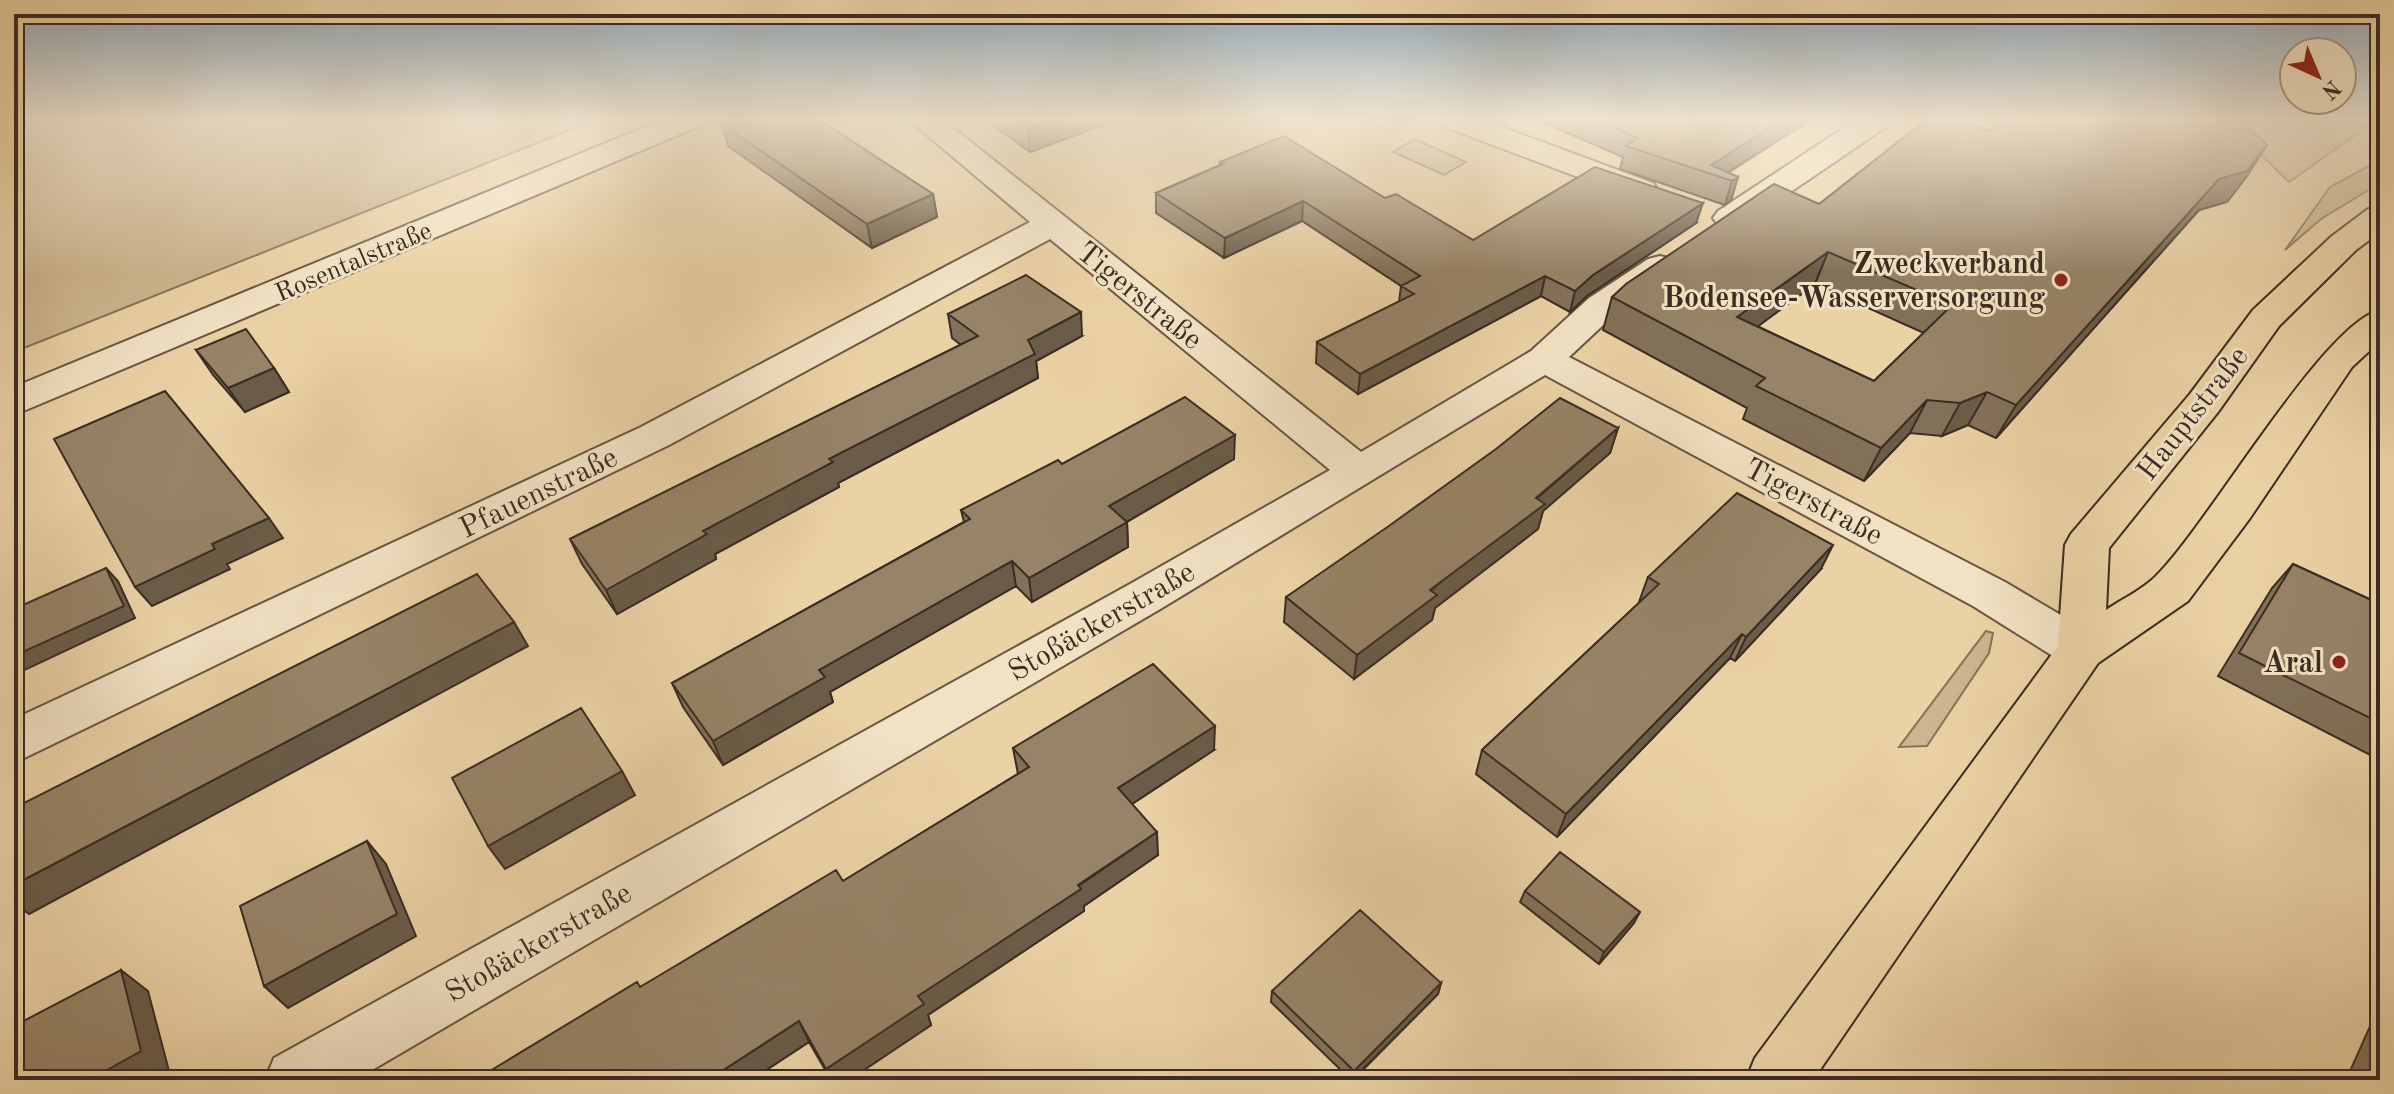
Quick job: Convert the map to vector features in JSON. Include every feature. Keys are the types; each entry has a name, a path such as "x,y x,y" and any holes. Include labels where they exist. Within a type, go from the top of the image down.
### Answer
{"main road":[{"name":"Hauptstraße","path":"2081,650 2087,545 2204,403 2266,318 2344,243 2380,216"},
{"path":"1777,1080 2081,650 2172,589 2235,507 2339,359 2380,321"}],"street":[{"name":"Rosentalstraße","path":"14,402 569,170"},
{"name":"Tigerstraße","path":"986,170 1358,471"},
{"path":"1576,170 1698,222"},
{"name":"Stoßäckerstraße","path":"296,1080 1146,596 1544,359 1698,222 1789,170"},
{"name":"Pfauenstraße","path":"14,742 655,436 1052,224"},
{"name":"Tigerstraße","path":"1544,359 1989,594 2081,650"}],"shaded area":[{"path":"14,170 469,170 14,352"},
{"path":"1433,170 1452,170 1444,175"},
{"path":"2277,170 2306,170 2289,182"},
{"path":"2361,170 2380,170 2380,183 2321,219 2285,250 2330,187"},
{"path":"1986,631 1993,633 1989,653 1927,746 1899,747"}],"building":[{"path":"789,170 896,170 933,194 867,224"},
{"path":"1209,170 1339,170 1385,198 1396,194 1473,240 1590,170 1604,170 1703,203 1593,275 1575,291 1545,276 1360,374 1317,342 1414,294 1401,286 1420,276 1303,201 1225,238 1156,193"},
{"path":"1699,170 1722,170 1738,177 1732,181"},
{"name":"Zweckverband Bodensee-Wasserversorgung","path":"1862,170 2248,170 2219,179 2016,405 1987,392 1960,403 1927,400 1881,448 1756,386 1765,378 1612,297 1626,284 1774,184 1819,204","holes":["1828,252 1952,305 1874,381 1737,317"]},
{"path":"1026,275 1081,312 1028,340 1035,354 829,459 833,462 703,531 707,534 606,590 570,539 978,336 948,314"},
{"path":"246,329 274,368 228,388 196,350"},
{"path":"165,391 269,518 212,544 215,549 135,587 54,439"},
{"path":"1185,397 1235,435 1109,506 1127,522 1029,578 1012,561 819,670 825,677 713,741 672,683 970,519 961,510 1058,460 1062,464"},
{"path":"1560,398 1618,428 1536,498 1545,504 1430,590 1437,595 1357,655 1286,597 1496,449"},
{"path":"1737,493 1833,545 1746,637 1742,634 1566,814 1482,750 1659,584 1648,577"},
{"path":"2293,564 2380,604 2380,723 2239,653"},
{"path":"106,568 124,606 14,656 14,609"},
{"path":"477,574 514,622 14,885 14,808"},
{"path":"1153,664 1215,726 1118,788 1157,832 1078,885 1081,889 918,996 924,1004 826,1069 799,1021 708,1080 475,1080 637,982 640,987 836,870 843,881 1029,767 1013,748"},
{"path":"581,708 622,771 488,846 452,778"},
{"path":"367,841 397,914 264,986 240,906"},
{"path":"1560,852 1640,912 1604,952 1525,891"},
{"path":"1360,910 1441,983 1354,1071 1272,991"},
{"path":"121,970 141,1051 89,1080 14,1080 14,1026"},
{"path":"2380,1053 2380,1080 2368,1080"}],"place":[{"name":"Zweckverband Bodensee-Wasserversorgung","path":"2061,280"},
{"name":"Aral","path":"2339,662"}]}
